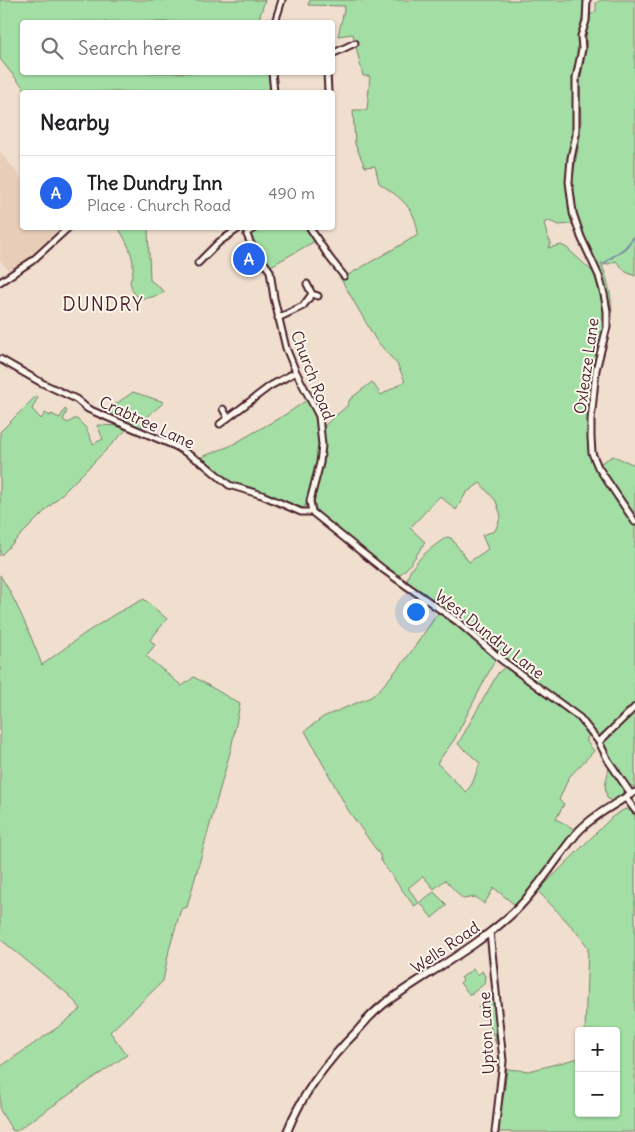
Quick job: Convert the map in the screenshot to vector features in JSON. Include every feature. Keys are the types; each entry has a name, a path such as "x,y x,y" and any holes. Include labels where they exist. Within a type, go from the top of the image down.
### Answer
{"street":[{"path":"276,20 282,0"},
{"name":"Oxleaze Lane","path":"587,0 586,21 581,36 582,49 576,78 576,135 571,158 569,182 573,213 581,238 599,276 607,311 607,327 596,370 591,437 592,452 598,467 634,519"},
{"path":"335,52 355,42"},
{"path":"272,75 274,90"},
{"path":"327,75 328,90"},
{"path":"0,282 39,255 66,230"},
{"path":"202,261 235,230"},
{"path":"240,230 247,235 252,230"},
{"path":"311,230 344,276"},
{"name":"Church Road","path":"247,235 248,240 270,271 278,318 286,348 320,423 321,450 310,501 312,512"},
{"path":"39,255 45,261"},
{"path":"307,284 312,294 318,296"},
{"path":"278,318 294,312 303,306 312,294"},
{"name":"Crabtree Lane","path":"1,361 76,399 88,408 175,446 204,464 229,485 262,495 301,512 312,512"},
{"path":"220,424 270,386 296,372"},
{"path":"222,409 228,418"},
{"name":"West Dundry Lane","path":"312,512 384,570 458,622 503,661 580,718 598,742 631,795 635,810"},
{"path":"598,742 635,707"},
{"name":"Wells Road","path":"287,1132 295,1114 318,1076 332,1057 375,1012 490,932 530,897 577,833 598,815 631,795"},
{"name":"Upton Lane","path":"490,932 503,1061 495,1132"}],"shaded area":[{"path":"0,152 20,176 20,230 62,230 31,258 10,272 0,260"}],"green space":[{"path":"0,0 265,0 259,20 20,20 20,75 269,75 270,90 25,90 0,59"},
{"path":"310,0 585,0 574,134 568,157 566,179 573,224 559,225 549,221 544,223 551,243 548,248 561,245 567,248 594,273 603,307 604,324 601,343 593,370 588,449 597,469 635,526 635,704 600,738 585,719 528,677 458,618 407,583 411,569 416,563 447,537 451,538 469,562 488,549 482,535 495,531 501,516 496,501 480,483 466,493 456,510 440,496 410,528 425,542 409,566 397,576 373,559 319,514 315,506 314,498 324,460 324,426 347,406 350,399 372,382 381,395 405,381 397,364 376,340 341,279 418,235 417,226 411,211 400,199 379,183 375,166 365,167 355,144 353,110 367,110 370,76 363,76 353,34 338,36 345,6 308,5"},
{"path":"601,0 635,0 635,276 626,272 616,261 609,264 601,263 609,287 612,311 603,279 583,235 572,200 572,181 581,123 580,82 586,49 587,27 590,15 596,11 596,3"},
{"path":"120,230 148,230 150,280 165,292 145,298 141,298 134,293 130,281 133,261 126,241"},
{"path":"307,230 315,241 271,266 250,239 252,231"},
{"path":"133,392 164,402 144,420 142,428 103,413"},
{"path":"36,396 38,397 32,409 41,419 45,413 60,418 65,409 67,411 63,420 68,423 77,419 86,428 93,444 103,439 97,425 121,426 127,429 0,556 0,432"},
{"path":"307,400 316,422 319,442 317,463 304,508 234,484 199,458 230,446"},
{"path":"613,456 635,465 635,508 633,515 599,464"},
{"path":"0,575 18,608 42,665 84,634 115,614 144,599 167,619 150,640 155,645 146,656 182,686 194,677 240,704 231,749 187,907 181,909 169,950 163,981 110,1032 127,1055 16,1131 12,1130 0,1110 0,1067 81,1009 69,995 0,939"},
{"path":"438,613 461,628 495,660 454,740 437,763 466,792 472,784 480,763 458,744 498,673 505,667 580,723 590,733 587,742 594,751 569,777 559,800 564,804 556,819 574,829 539,879 515,905 494,888 484,904 476,897 463,899 445,880 434,889 423,876 408,888 419,903 414,906 381,861 380,855 348,810 305,731 323,717 371,697 406,659"},
{"path":"635,710 635,787 629,785 619,776 602,745 603,741"},
{"path":"609,768 622,787 623,792 621,796 612,801 607,798 605,786"},
{"path":"625,809 635,816 635,1132 497,1132 507,1069 529,1071 575,1059 575,1117 620,1117 620,1027 585,1027 588,947 575,930 538,891 612,817"},
{"path":"434,892 447,905 432,918 420,902"},
{"path":"473,969 478,975 482,971 485,976 484,984 470,995 460,983 463,980 461,978"},
{"path":"495,1000 496,1044 491,1028 478,1007"}],"waterway":[{"path":"604,265 625,248 635,236"}],"place":[{"name":"The Dundry Inn","path":"249,259"}],"district":[{"name":"DUNDRY","path":"103,304"}]}
